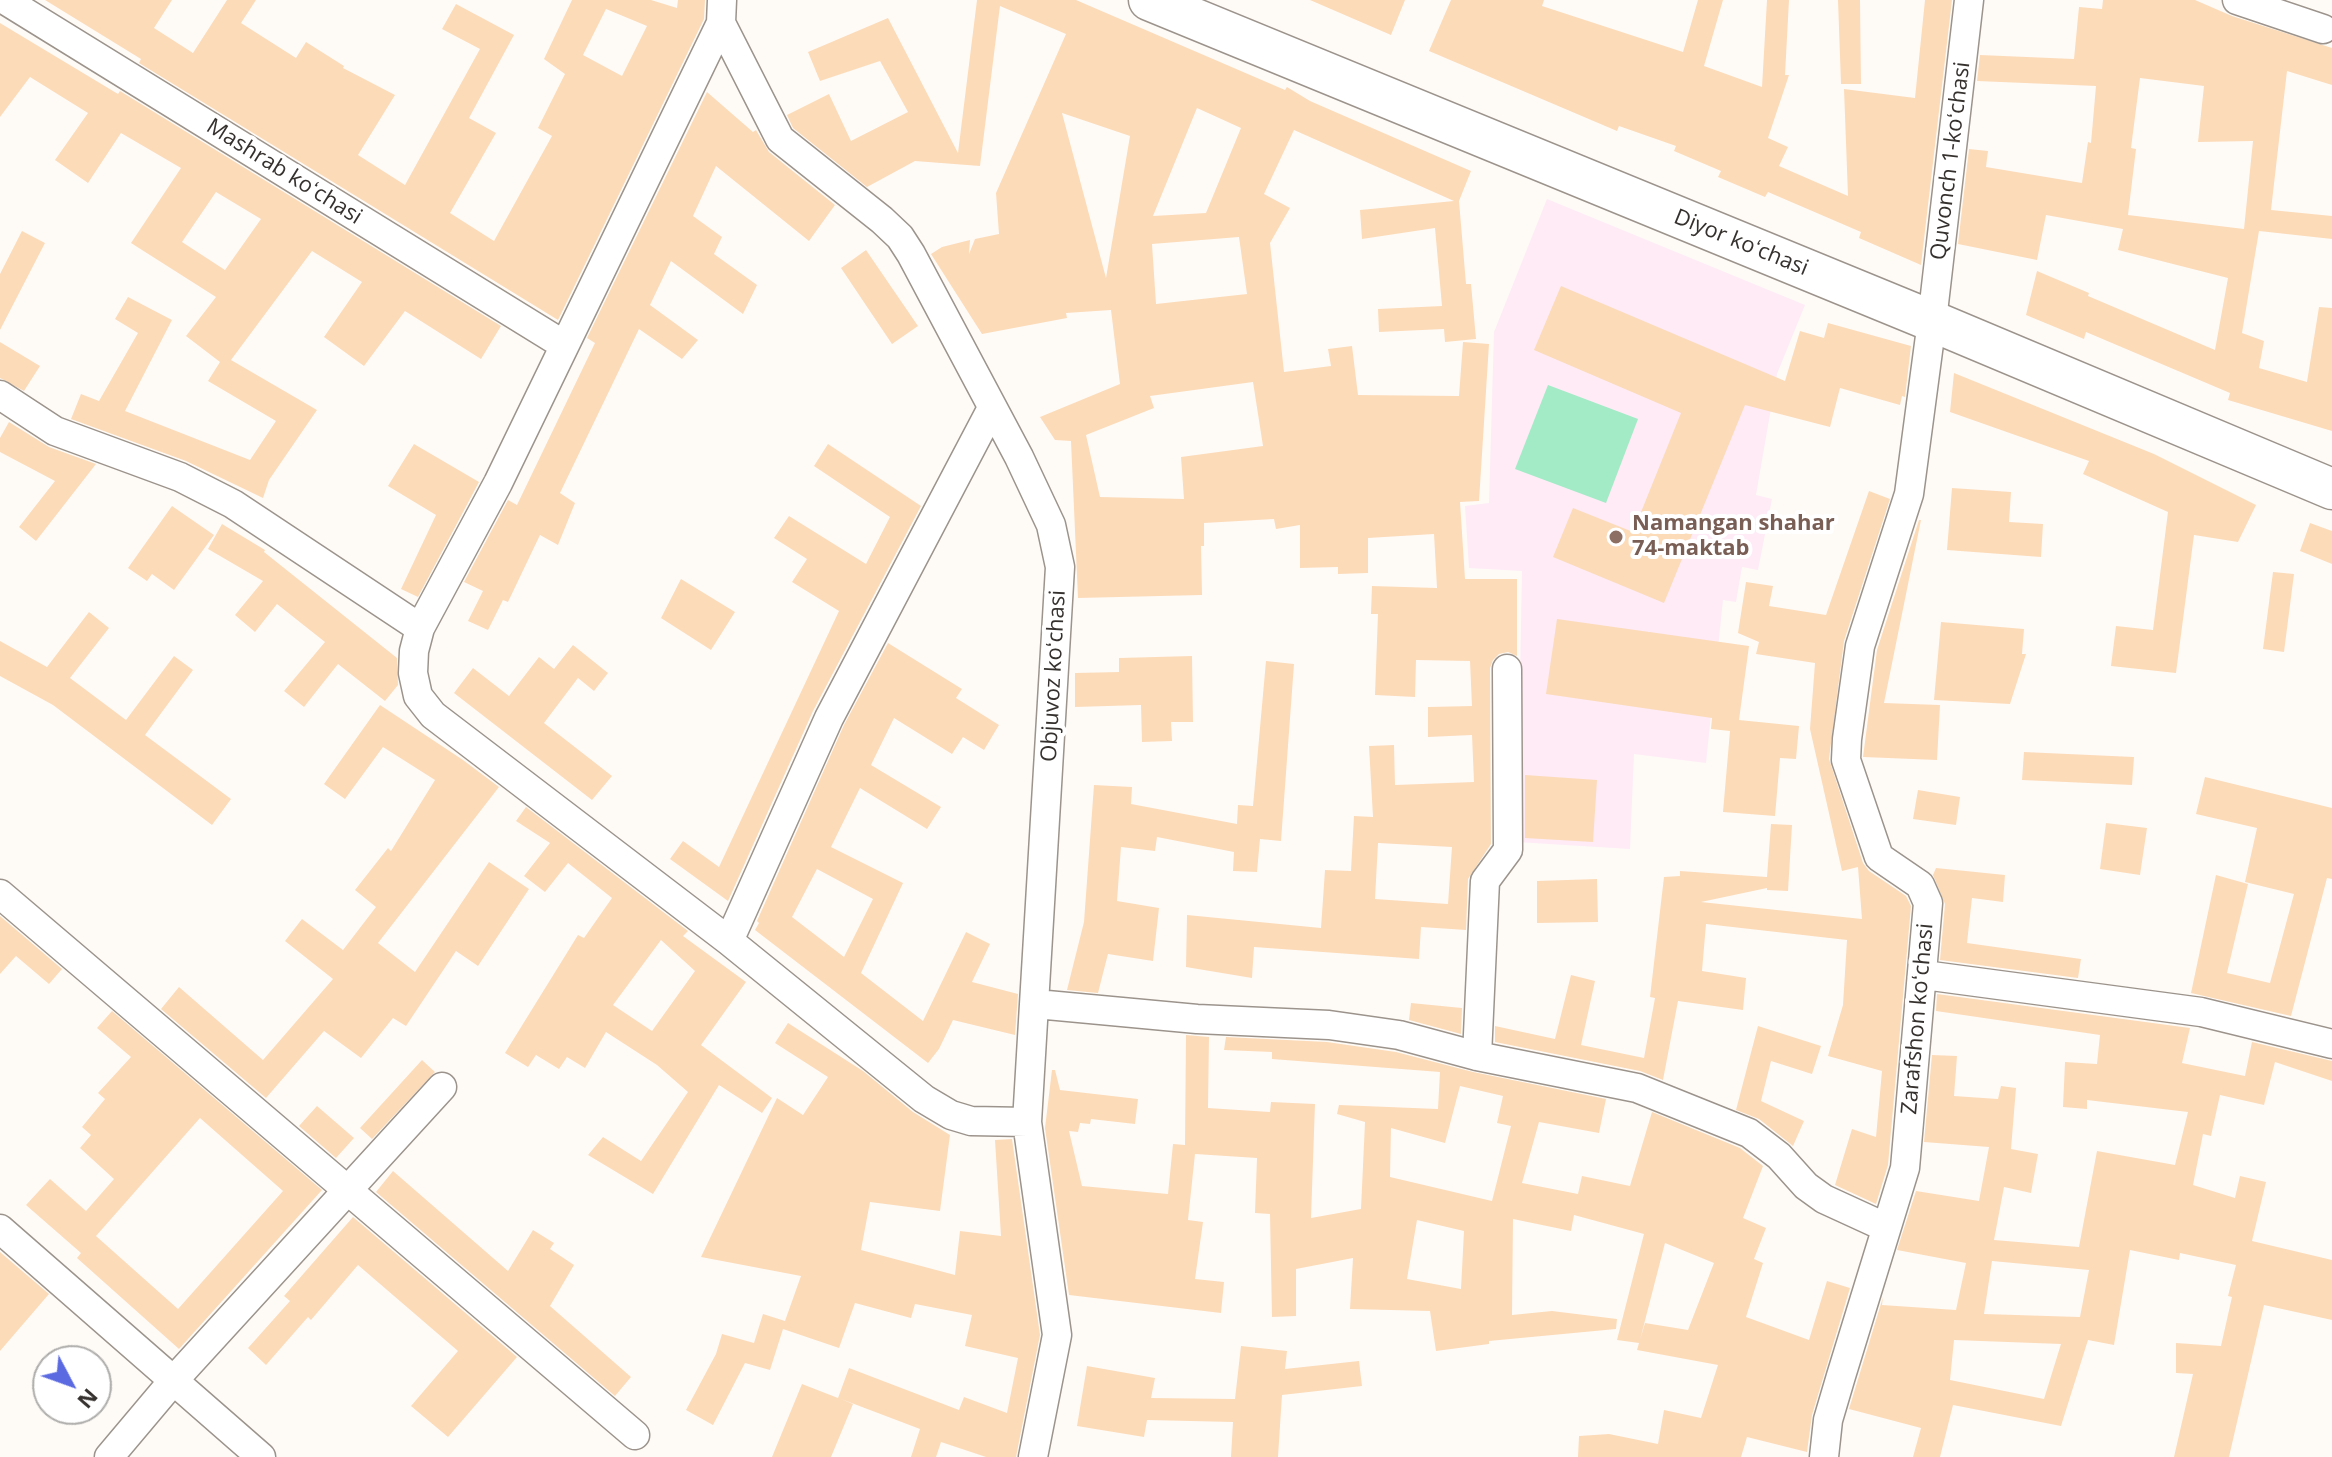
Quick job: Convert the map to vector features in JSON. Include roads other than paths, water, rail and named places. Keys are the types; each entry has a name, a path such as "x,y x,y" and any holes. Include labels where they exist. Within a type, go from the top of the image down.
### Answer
{"main road":[{"name":"Diyor koʻchasi","path":"1149,0 1932,321 2332,489"}],"street":[{"name":"Mashrab koʻchasi","path":"5,0 564,345"},
{"name":"Quvonch 1-koʻchasi","path":"1932,321 1969,0"},
{"path":"2237,0 2323,29"},
{"path":"721,11 498,483 420,628 413,673 418,696 433,715 729,941 924,1099 951,1115 971,1121 1027,1122"},
{"name":"Objuvoz koʻchasi","path":"721,11 780,139 900,237 1051,525 1060,567 1027,1122 1057,1335 1033,1457"},
{"name":"Zarafshon koʻchasi","path":"1824,1457 1828,1420 1905,1168 1924,975 1928,903 1920,885 1879,857 1846,760 1860,646 1909,494 1932,321"},
{"path":"0,395 55,431 180,477 233,504 420,628"},
{"path":"729,941 829,718 992,408"},
{"path":"1477,1056 1485,881 1508,850 1507,669"},
{"path":"0,894 635,1435"},
{"path":"1924,975 2201,1012 2332,1044"},
{"path":"1036,1004 1197,1019 1329,1025 1399,1035 1477,1056 1637,1088 1749,1133 1779,1156 1806,1186 1824,1199 1885,1227"},
{"path":"109,1457 173,1381 442,1087"},
{"path":"0,1229 261,1457"}],"place":[{"name":"Namangan shahar 74-maktab","path":"1616,537"}]}
